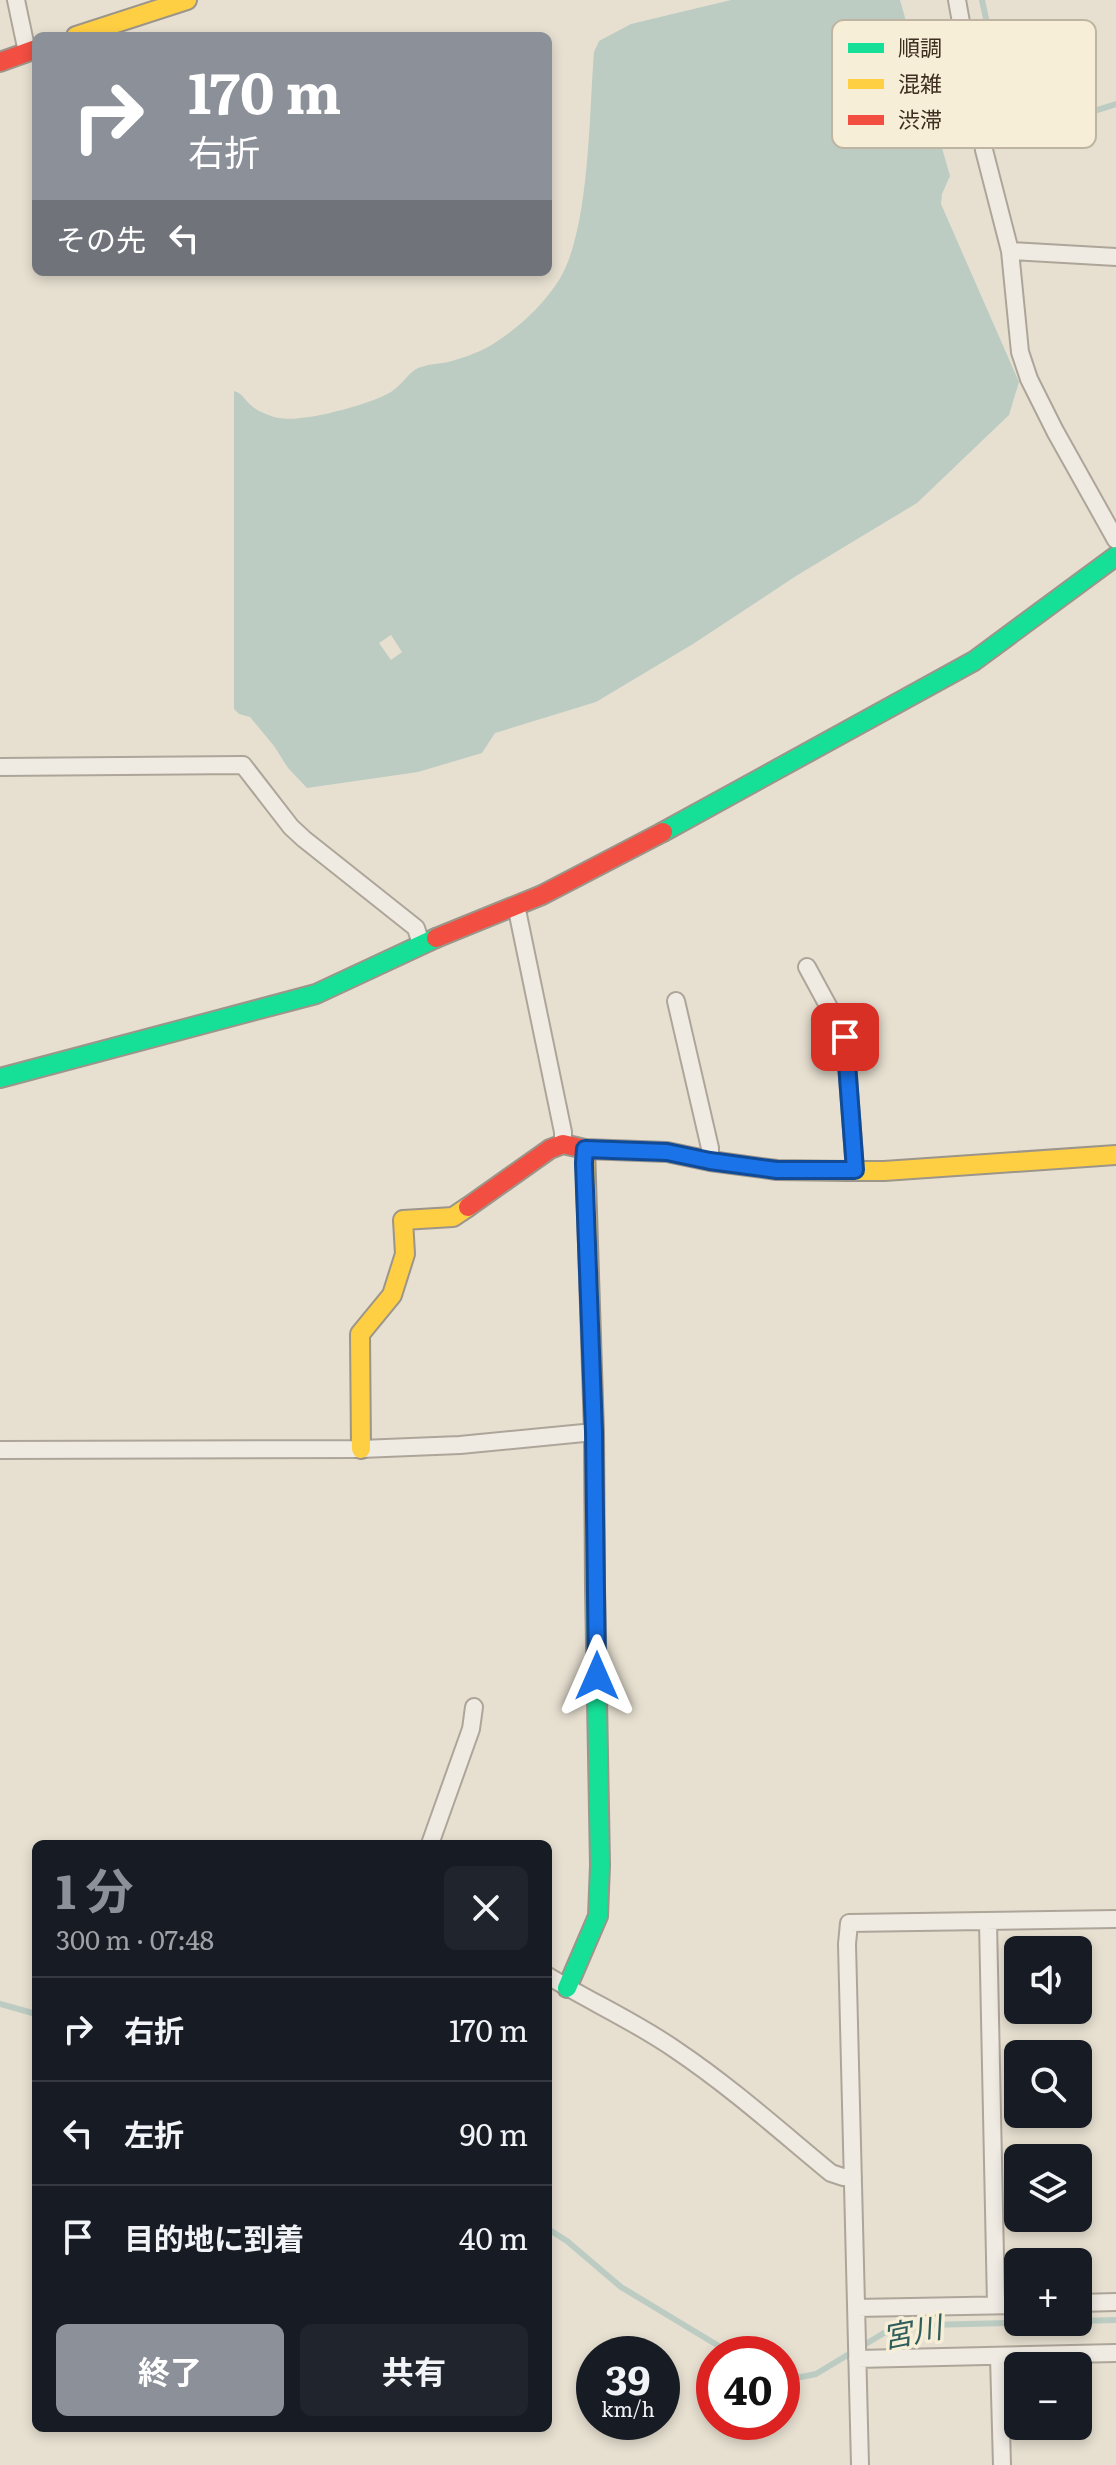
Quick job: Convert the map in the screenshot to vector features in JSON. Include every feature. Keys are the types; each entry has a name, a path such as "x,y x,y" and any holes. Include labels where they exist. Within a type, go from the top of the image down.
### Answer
{"street":[{"path":"0,62 31,51 16,0"},
{"path":"88,32 187,0"},
{"path":"957,0 961,20"},
{"path":"984,148 1010,251 1020,352 1029,379 1116,540"},
{"path":"1010,251 1116,257"},
{"path":"0,1078 316,994 608,862 974,661 1116,556"},
{"path":"0,767 243,765 291,827 416,928 421,944"},
{"path":"516,905 563,1144"},
{"path":"807,967 845,1037 855,1170"},
{"path":"676,1001 710,1148 710,1161"},
{"path":"361,1449 360,1334 392,1295 405,1254 403,1220 453,1217 550,1149 563,1144 585,1149 667,1152 777,1170 884,1171 1116,1155"},
{"path":"567,1988 594,1928 599,1903 594,1432 585,1149"},
{"path":"0,1450 361,1449 460,1445 594,1432"},
{"path":"431,1840 471,1729 474,1707"},
{"path":"860,2465 847,1944 849,1923 1116,1919"},
{"path":"988,1922 996,2305"},
{"path":"552,1979 676,2050 713,2076 831,2173 853,2177"},
{"path":"1092,2303 1116,2302"},
{"path":"856,2308 1004,2305"},
{"path":"857,2359 1116,2353"},
{"path":"999,2357 1002,2465"}],"shaded area":[{"path":"731,0 900,0 906,20 832,20 832,148 942,148 950,176 941,204 1019,382 1009,415 917,503 596,702 495,733 482,753 418,772 307,788 250,717 234,709 234,391 257,410 279,418 304,418 336,411 391,392 418,368 453,361 484,349 527,318 559,280 577,232 586,170 594,52 599,41 631,24","holes":["391,635 402,652 391,660 379,643"]}],"waterway":[{"path":"982,0 986,20"},
{"path":"1096,110 1116,104"},
{"name":"宮川","path":"0,2004 32,2013"},
{"name":"宮川","path":"552,2232 621,2287 702,2336"},
{"name":"宮川","path":"1092,2321 1116,2320"},
{"name":"宮川","path":"800,2377 816,2374 884,2333 928,2325 1004,2323"}],"traffic: fast":[{"path":"663,832 974,661 1116,556"},
{"path":"0,1078 316,994 436,938"},
{"path":"567,1988 598,1916 600,1865 595,1588"}],"traffic: slow":[{"path":"88,32 187,0"},
{"path":"585,1149 594,1432 595,1588"},
{"path":"848,1171 1116,1155"},
{"path":"361,1449 360,1334 392,1295 405,1254 403,1220 453,1217 468,1207"}],"traffic: jam":[{"path":"0,62 32,50"},
{"path":"436,938 542,895 663,832"},
{"path":"468,1207 550,1149 563,1144 585,1149 667,1152 777,1170 848,1171"}],"route":[{"path":"597,1676 594,1432 585,1149 667,1152 777,1170 855,1170 845,1037"}]}
